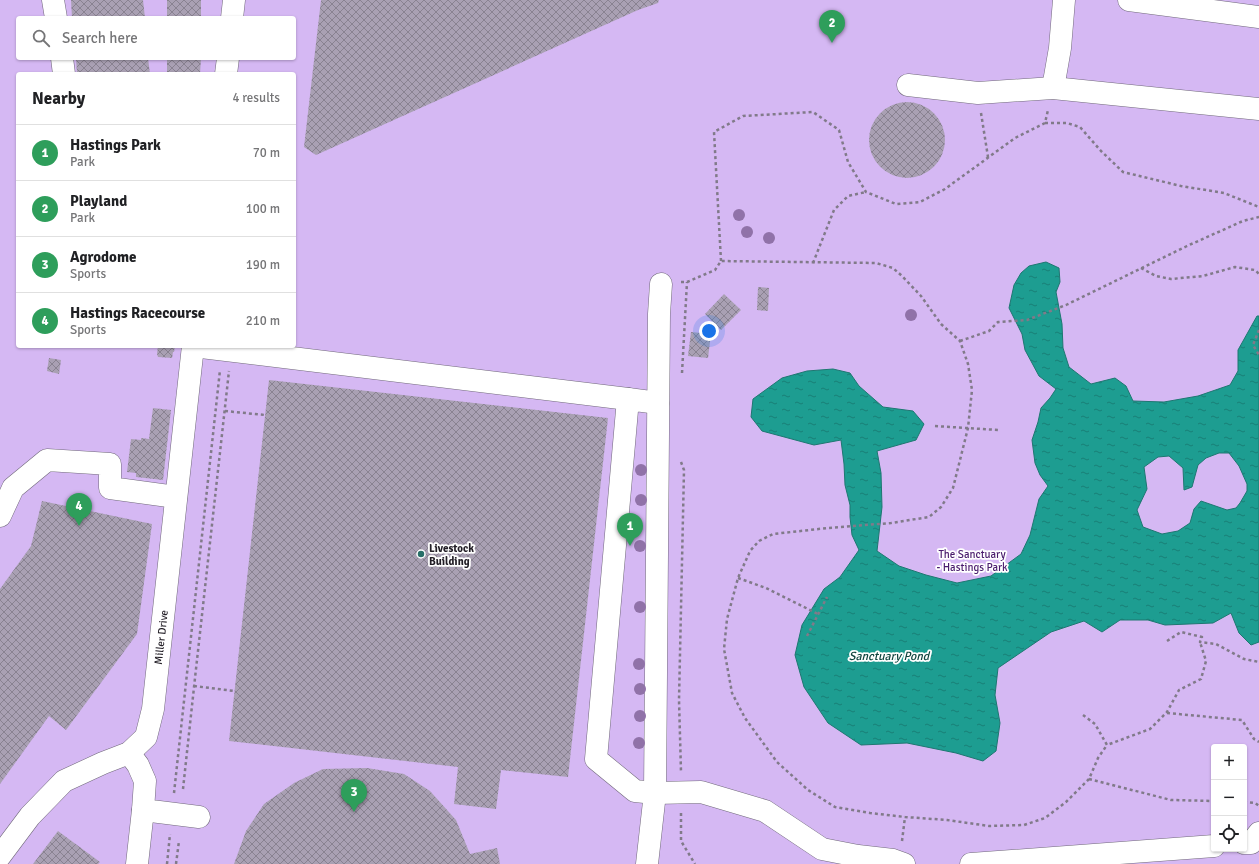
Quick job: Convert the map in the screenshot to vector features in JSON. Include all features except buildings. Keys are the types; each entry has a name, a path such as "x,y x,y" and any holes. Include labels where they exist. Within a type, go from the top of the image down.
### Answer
{"street":[{"path":"53,0 56,16"},
{"path":"232,16 234,0"},
{"path":"1053,88 1060,48 1064,0"},
{"path":"1129,0 1259,17"},
{"path":"62,60 64,72"},
{"path":"226,72 228,60"},
{"path":"908,85 978,93 1053,88 1259,109"},
{"path":"647,864 655,792 659,314 661,284"},
{"name":"Miller Drive","path":"0,856 30,816 64,781 129,753 146,736 153,710 193,348"},
{"path":"209,348 658,403"},
{"path":"628,399 596,759 635,791 701,792 765,811 822,849 858,856 893,860 904,864"},
{"path":"0,516 13,488 47,460 110,464 110,488 176,497"},
{"path":"129,753 138,765 145,781 144,810 137,864"},
{"path":"144,810 199,817"},
{"path":"1247,843 1251,843 1259,833"},
{"path":"971,864 1070,859 1119,859 1211,846"}],"path":[{"path":"1045,123 1053,88"},
{"path":"978,93 988,158"},
{"path":"661,284 687,282 715,270 721,261 714,132 743,116 813,112 838,130 848,162 866,192"},
{"path":"813,263 834,210 848,196 866,192 896,204 920,202 945,189 1015,138 1045,123 1067,123 1080,127 1101,151 1123,172 1181,186 1224,193 1259,207"},
{"path":"960,341 989,331 998,322 1027,320 1066,305 1186,246 1243,221 1259,217"},
{"path":"721,261 876,263 893,268 921,296 942,324 960,341 968,364 972,390 968,428 953,488 941,507 929,517 891,523 773,534 759,541 750,551 738,578 727,619 724,649 732,693 745,718 777,762 808,790 835,807 877,814 947,820 989,826 1024,825 1044,818 1066,802 1089,779 1098,758 1107,745 1150,729 1167,712 1179,690 1201,679 1206,661 1200,642 1202,638 1181,632 1167,641"},
{"path":"1142,268 1156,276 1171,279 1203,276 1235,267 1255,270 1259,274"},
{"path":"682,378 687,282"},
{"path":"1259,330 1253,345 1259,355"},
{"path":"175,788 221,364"},
{"path":"183,789 230,366"},
{"path":"225,411 265,415"},
{"path":"935,426 998,430"},
{"path":"679,458 684,470 679,700 682,777"},
{"path":"738,578 766,588 818,614"},
{"path":"807,636 826,597"},
{"path":"1200,642 1216,644 1244,659 1259,662"},
{"path":"194,686 234,690"},
{"path":"1167,712 1242,720 1254,739 1259,742"},
{"path":"1083,715 1096,724 1107,745"},
{"path":"1089,779 1171,800 1211,801"},
{"path":"1247,802 1255,803 1259,806"},
{"path":"681,809 681,841 695,864"},
{"path":"167,864 169,839"},
{"path":"176,864 178,841"}],"green space":[{"name":"The Sanctuary - Hastings Park","path":"0,0 1259,0 1259,864 0,864"}],"water":[{"name":"Sanctuary Pond","path":"1046,262 1059,268 1060,282 1056,292 1062,324 1063,348 1069,367 1091,384 1115,378 1126,386 1133,401 1164,402 1198,396 1230,385 1238,371 1238,350 1257,316 1259,316 1259,642 1251,645 1239,633 1231,613 1213,623 1165,625 1148,620 1120,620 1102,632 1084,621 1051,632 998,668 995,695 1000,723 996,751 983,761 956,753 907,743 861,745 828,723 804,687 795,655 802,625 824,589 840,577 859,550 852,535 850,505 845,485 841,440 814,445 762,431 751,417 753,399 782,378 807,371 833,369 850,373 859,386 883,407 913,411 924,424 916,440 877,451 881,473 882,507 877,551 899,566 957,583 991,576 1021,554 1030,535 1039,499 1048,486 1040,475 1035,463 1032,440 1041,408 1056,389 1039,376 1025,350 1022,334 1009,308 1014,285 1021,273 1029,266","holes":["1219,453 1229,453 1239,466 1247,484 1247,491 1236,508 1227,510 1201,501 1194,509 1190,523 1178,531 1162,534 1143,527 1137,510 1147,489 1144,467 1158,457 1169,456 1183,468 1184,490 1192,487 1198,465 1206,458"]}],"place":[{"name":"Playland","path":"832,43"},
{"name":"Hastings Racecourse","path":"79,526"},
{"name":"Hastings Park","path":"630,546"},
{"name":"Livestock Building","path":"421,554"},
{"name":"Agrodome","path":"354,812"}]}
